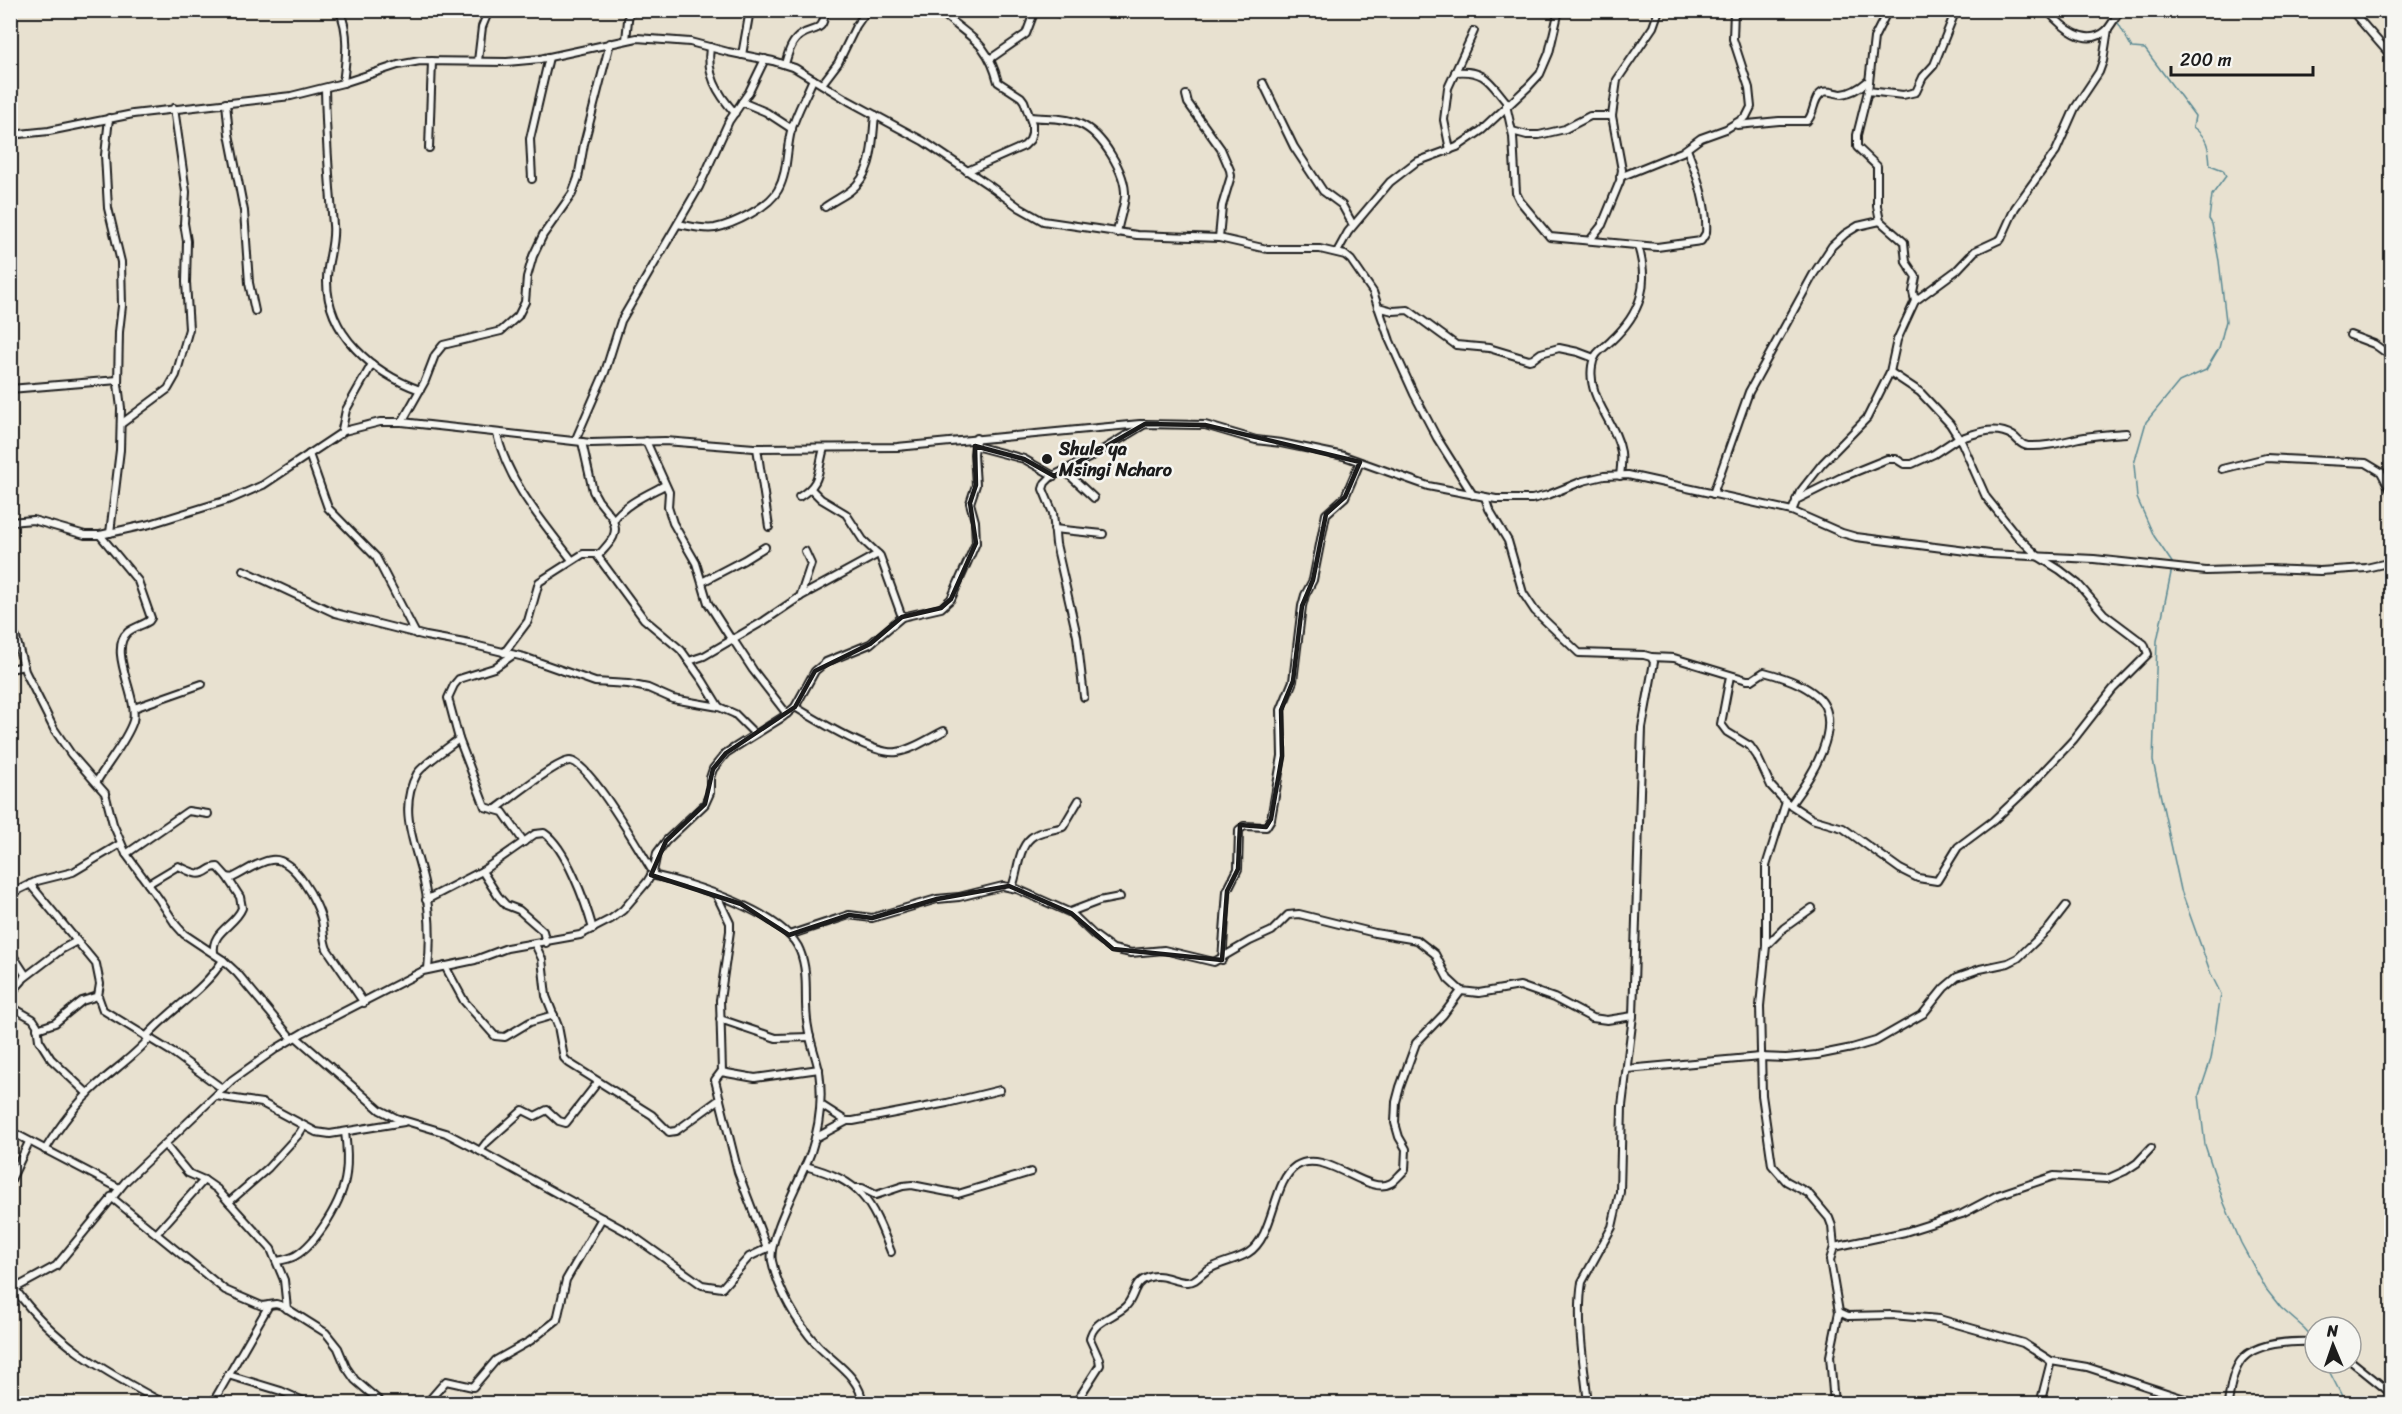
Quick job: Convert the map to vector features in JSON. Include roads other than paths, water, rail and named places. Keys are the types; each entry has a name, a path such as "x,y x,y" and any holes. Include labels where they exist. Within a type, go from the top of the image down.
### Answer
{"street":[{"path":"339,10 345,29 346,42 343,83"},
{"path":"478,61 482,27 489,10"},
{"path":"626,40 629,10"},
{"path":"742,55 750,10"},
{"path":"785,64 793,43 801,34 820,27 825,10"},
{"path":"822,84 838,63 856,26 867,10"},
{"path":"939,10 983,46 998,82 1021,96 1030,117 1032,133 1030,140 1024,146 967,171"},
{"path":"990,59 1026,34 1035,10"},
{"path":"1048,10 1061,14 1064,10"},
{"path":"1337,252 1353,225 1390,182 1416,162 1450,150 1482,130 1540,74 1549,53 1559,10"},
{"path":"1590,240 1605,219 1622,170 1612,117 1617,80 1653,27 1659,10"},
{"path":"1620,177 1687,149 1701,138 1733,126 1746,117 1751,107 1749,88 1732,39 1734,10"},
{"path":"1888,10 1874,38 1868,91 1857,135 1857,147 1877,166 1877,206 1880,220 1904,242 1906,262 1916,277 1913,292 1915,301"},
{"path":"1868,91 1903,94 1916,92 1923,77 1934,65 1956,10"},
{"path":"2047,10 2073,34 2090,38 2108,29 2121,10"},
{"path":"2350,10 2391,57"},
{"path":"1791,511 1800,492 1822,464 1868,418 1890,372 1897,340 1915,301 1957,270 1975,251 2001,239 2014,208 2056,151 2074,108 2098,72 2103,61 2108,29"},
{"path":"1450,150 1444,120 1448,88 1474,31"},
{"path":"10,135 49,131 109,118 174,108 291,96 325,89 398,64 432,61 507,62 549,57 626,40 674,39 765,59 785,64 923,141 1020,208 1043,221 1117,232 1219,237 1267,249 1320,249 1337,252 1351,260 1373,292 1390,341 1427,419 1473,495"},
{"path":"402,422 420,390 435,355 443,345 501,331 518,316 525,302 527,277 533,256 543,235 572,194 578,178 584,144 610,43"},
{"path":"710,47 708,62 711,78 735,113"},
{"path":"532,179 530,140 549,57"},
{"path":"598,556 615,535 617,529 614,520 593,491 578,442 605,372 621,321 699,187 735,113 765,59"},
{"path":"429,148 432,61"},
{"path":"1455,72 1472,71 1487,78 1507,105 1512,131 1516,194 1550,237 1657,247 1701,241 1707,228 1700,191 1687,149"},
{"path":"678,224 700,228 726,225 744,217 774,195 783,176 792,129 813,79"},
{"path":"1733,126 1779,121 1807,122 1812,116 1815,102 1821,93 1847,93 1868,81"},
{"path":"1263,83 1294,147 1323,191 1342,205 1353,225"},
{"path":"325,89 325,129 329,165 330,212 333,224 333,244 327,270 327,290 334,321 372,364 385,374 420,390"},
{"path":"1186,95 1188,103 1221,149 1230,170 1231,176 1222,206 1219,237"},
{"path":"742,102 766,112 792,129"},
{"path":"226,103 244,211 249,283 255,311"},
{"path":"121,424 168,389 176,375 189,329 186,282 187,241 184,223 186,192 174,108"},
{"path":"825,207 851,190 863,177 870,163 875,115"},
{"path":"1512,131 1539,135 1565,129 1590,116 1612,117"},
{"path":"1030,117 1061,119 1080,124 1101,140 1121,171 1123,180 1125,198 1117,232"},
{"path":"109,118 105,155 108,208 121,262 122,306 118,380 121,424 110,532"},
{"path":"1713,494 1749,392 1813,275 1832,246 1845,234 1858,226 1880,220"},
{"path":"1620,476 1621,453 1617,439 1597,401 1592,380 1594,358 1599,350 1610,342 1624,326 1639,304 1643,286 1643,268 1638,246"},
{"path":"1378,307 1387,310 1408,310 1450,342 1463,347 1488,348 1528,360 1549,350 1566,348 1594,358"},
{"path":"2350,335 2374,344 2391,357"},
{"path":"340,434 346,410 372,364"},
{"path":"1730,676 1721,724 1727,732 1750,746 1771,786 1788,803 1812,819 1843,828 1900,869 1918,878 1937,881 1958,847 1993,821 2027,789 2074,739 2113,689 2148,654 2149,650 2144,644 2094,605 2078,584 2061,570 2039,557 2006,524 1991,504 1950,424 1920,392 1890,372"},
{"path":"10,389 118,380"},
{"path":"10,522 33,520 85,535 100,535 150,524 231,499 263,485 340,434 364,424 402,422 578,442 646,441 757,448 824,448 901,447 976,442 1145,424 1204,425 1256,440 1316,450 1360,462 1428,486 1485,497 1532,499 1583,481 1604,476 1620,476 1653,479 1791,511 1856,537 2039,557 2206,571 2269,569 2320,571 2366,568 2391,562"},
{"path":"1084,697 1077,636 1054,529 1053,513 1043,489 1045,483 1054,476 1133,433 1145,424"},
{"path":"1796,501 1840,478 1887,459 1912,464 1959,439 1978,432 1998,430 2015,437 2020,443 2028,446 2104,434 2126,433"},
{"path":"497,434 506,464 516,483 572,560"},
{"path":"646,441 670,498 668,507 673,523 696,563 708,603 753,670 787,714"},
{"path":"976,442 1024,459 1054,476"},
{"path":"165,1404 87,1360 62,1342 13,1290 56,1266 119,1188 223,1089 294,1038 428,969 475,960 507,948 565,940 593,930 623,910 652,873 657,853 666,841 705,804 710,793 710,778 713,769 726,753 787,714 795,706 815,671 826,662 870,644 902,617 941,608 951,599 976,543 975,521 970,503 976,485 976,442"},
{"path":"757,448 769,527"},
{"path":"799,498 812,490 824,448"},
{"path":"309,454 328,508 376,557 416,634"},
{"path":"2222,469 2266,458 2366,463 2382,472 2391,493"},
{"path":"1222,960 1227,891 1238,869 1239,830 1244,826 1266,827 1271,819 1282,756 1281,710 1293,681 1302,606 1313,580 1326,514 1345,497 1360,462"},
{"path":"1065,471 1094,498"},
{"path":"614,520 634,502 665,484"},
{"path":"812,490 820,499 846,514 863,540 882,559 902,617"},
{"path":"1485,497 1489,509 1508,541 1523,593 1535,611 1583,654 1644,655 1680,659 1747,681 1764,672 1816,695 1827,716 1829,732 1815,767 1788,803 1766,866 1766,946 1760,1006 1760,1057 1764,1115 1772,1165 1786,1181 1802,1188 1829,1218 1834,1247 1830,1260 1839,1312 1830,1356 1834,1404"},
{"path":"1054,529 1103,534"},
{"path":"97,781 133,722 134,708 122,660 123,639 129,632 149,621 151,615 138,581 100,535"},
{"path":"702,582 765,547"},
{"path":"800,597 811,564 805,551"},
{"path":"504,653 528,621 539,582 572,560 591,553 598,556 644,620 681,650 719,707"},
{"path":"689,661 704,656 800,597 878,554"},
{"path":"243,570 335,613 416,634 513,655 595,682 638,686 673,699 719,707 735,714 754,734"},
{"path":"10,628 16,638 24,666 54,729 71,754 97,781 105,793 112,824 126,854 176,926 184,934 214,953 237,973 294,1038 366,1101 380,1110 406,1121 446,1133 629,1233 702,1285 722,1288 749,1257 769,1247 815,1138 821,1105 819,1069 810,1037 806,1009 805,967 795,940 758,911 675,879 652,873 603,792 575,762 556,765 496,809"},
{"path":"513,655 494,668 459,679 448,698 459,739 485,807 496,809 509,819 524,842"},
{"path":"1588,1404 1580,1319 1581,1290 1582,1282 1612,1227 1620,1192 1622,1106 1633,1016 1642,734 1654,667 1651,657"},
{"path":"10,669 24,666"},
{"path":"134,708 202,684"},
{"path":"795,706 851,739 889,753 905,750 944,731"},
{"path":"428,969 430,953 426,900 408,818 407,798 418,772 459,739"},
{"path":"1012,887 1022,852 1028,840 1043,831 1063,827 1079,800"},
{"path":"126,854 188,811 208,814"},
{"path":"426,900 482,871 540,833 551,837 576,883 593,930"},
{"path":"10,894 30,884 73,872 120,844"},
{"path":"227,877 232,878 272,860 285,863 304,880 320,914 323,923 323,940 327,949 364,1003"},
{"path":"148,884 178,866 198,874 204,873 211,867 218,867 240,897 242,908 236,918 219,934 213,947 214,953"},
{"path":"482,871 498,897 506,905 519,910 543,931 546,943"},
{"path":"30,884 96,964 99,973 98,996 103,1010 175,1054 223,1089"},
{"path":"789,934 849,915 872,918 937,899 959,897 995,887 1012,887 1070,912 1113,949 1131,953 1164,950 1214,962 1222,960 1250,941 1272,931 1288,915 1299,914 1375,933 1417,940 1435,954 1449,979 1461,991 1479,993 1520,986 1554,998 1592,1018 1607,1020 1633,1016"},
{"path":"717,896 730,923 720,1000 722,1072"},
{"path":"1070,912 1099,900 1120,897"},
{"path":"1627,1069 1760,1057 1786,1058 1838,1052 1888,1036 1923,1014 1944,988 1957,977 2018,958 2049,928 2066,906"},
{"path":"1766,946 1784,928 1812,908"},
{"path":"10,994 24,978 62,949 77,941"},
{"path":"535,944 540,953 546,996 554,1015 564,1058 652,1115 669,1132 676,1131 720,1099"},
{"path":"10,951 24,972 24,978"},
{"path":"45,1150 64,1122 88,1094 125,1063 168,1014 211,979 223,960"},
{"path":"445,966 464,1001 491,1033 499,1038 512,1034 530,1022 554,1015"},
{"path":"1075,1404 1100,1365 1090,1339 1093,1330 1127,1305 1134,1288 1145,1278 1159,1276 1184,1282 1194,1281 1213,1267 1250,1252 1263,1238 1286,1178 1296,1166 1309,1162 1330,1165 1377,1185 1391,1184 1405,1170 1406,1149 1395,1123 1396,1102 1400,1087 1416,1043 1443,1015 1461,991"},
{"path":"37,1029 55,1023 82,1000 98,996"},
{"path":"10,1006 33,1019 37,1025 39,1041 51,1059 88,1094"},
{"path":"720,1019 776,1038 810,1037"},
{"path":"819,1069 755,1078 722,1072 715,1080 738,1172 769,1247 776,1275 799,1322 816,1344 853,1378 861,1392 863,1404"},
{"path":"480,1151 523,1110 535,1116 547,1110 559,1121 566,1123 598,1082"},
{"path":"815,1138 848,1121 947,1104 1000,1090"},
{"path":"216,1096 262,1103 304,1126 330,1134 406,1121"},
{"path":"821,1105 848,1121"},
{"path":"229,1202 268,1168 304,1126"},
{"path":"10,1131 119,1188"},
{"path":"277,1261 301,1251 317,1235 337,1203 346,1176 348,1150 345,1132"},
{"path":"10,1182 29,1142"},
{"path":"165,1145 188,1173 204,1180 229,1202 257,1232 277,1261 284,1280 286,1309"},
{"path":"1834,1247 1905,1232 1962,1214 1998,1195 2054,1176 2107,1179 2131,1167 2151,1148"},
{"path":"805,1166 838,1177 855,1188 876,1215 891,1252"},
{"path":"855,1188 859,1187 876,1195 912,1185 958,1194 1031,1172"},
{"path":"157,1233 204,1180"},
{"path":"111,1197 225,1290 262,1306 276,1304 326,1333 338,1348 346,1367 355,1380 383,1404"},
{"path":"426,1404 446,1381 473,1387 496,1360 530,1341 557,1320 566,1280 603,1218"},
{"path":"212,1404 269,1305"},
{"path":"1839,1312 1848,1316 1892,1315 1939,1319 2023,1342 2051,1361 2087,1367 2200,1404"},
{"path":"2228,1404 2232,1383 2238,1365 2244,1356 2254,1350 2276,1345 2303,1343"},
{"path":"2040,1404 2051,1361"},
{"path":"2363,1371 2387,1390 2391,1389"},
{"path":"228,1376 281,1391 310,1404"}],"waterway":[{"path":"2116,19 2132,48 2145,49 2195,116 2193,127 2206,143 2210,165 2223,170 2226,176 2212,195 2209,219 2219,261 2226,321 2219,348 2206,370 2179,382 2146,422 2134,464 2137,498 2154,536 2173,564"},
{"path":"2172,568 2157,641 2153,761 2181,890 2211,974 2221,994 2211,1059 2199,1095 2205,1145 2224,1203 2241,1243 2266,1289 2281,1308 2303,1327"},
{"path":"2331,1375 2346,1404"}],"place":[{"name":"Shule ya Msingi Ncharo","path":"1047,459"}]}
